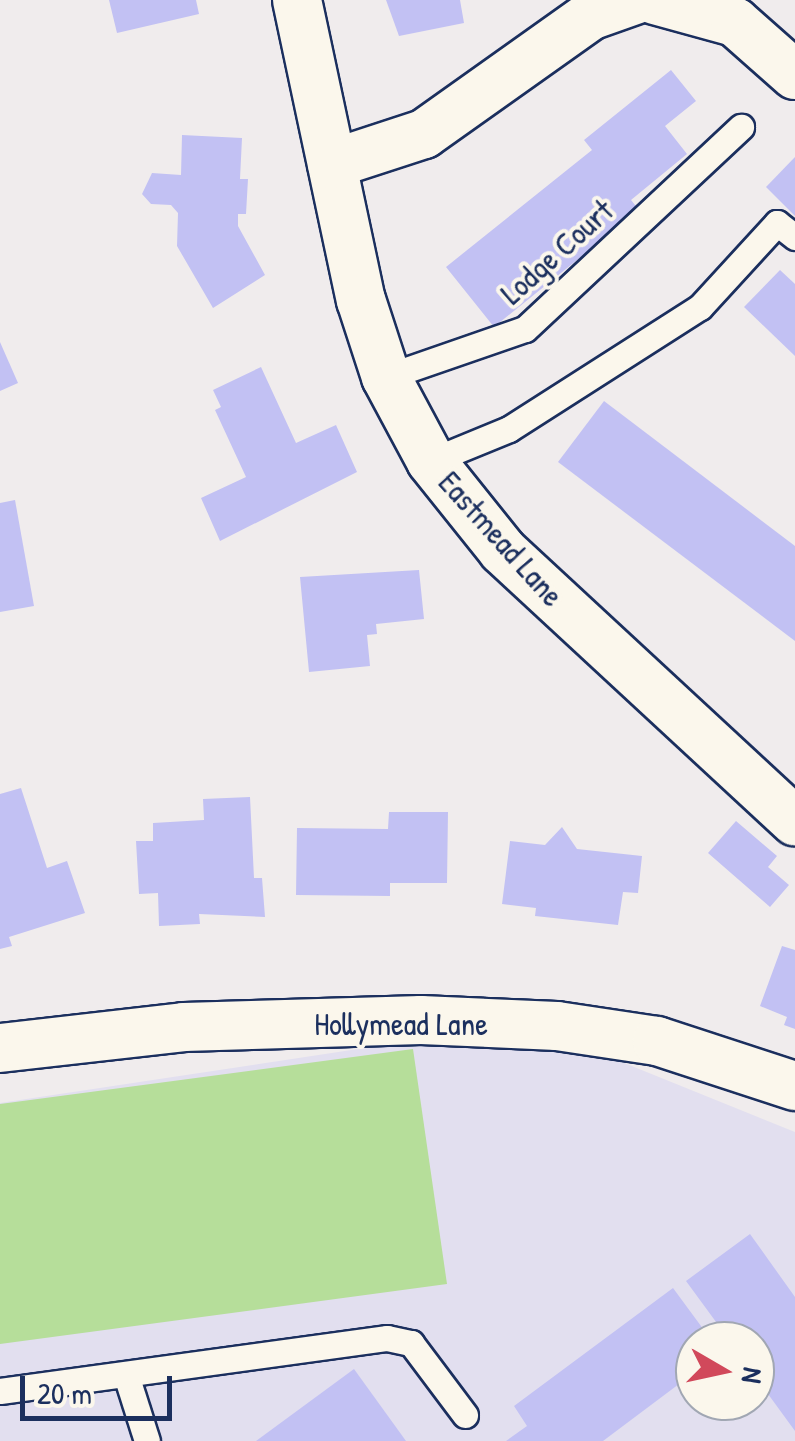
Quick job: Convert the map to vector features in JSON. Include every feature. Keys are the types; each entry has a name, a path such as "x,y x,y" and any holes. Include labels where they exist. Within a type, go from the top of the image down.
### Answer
{"street":[{"name":"Eastmead Lane","path":"298,0 361,300 386,377 432,462 504,551 795,821"},
{"path":"332,164 424,134 590,16 636,0"},
{"path":"656,0 736,22 795,76"},
{"name":"Hollymead Lane","path":"0,1048 184,1027 420,1020 557,1026 657,1041 795,1086"}],"lane":[{"name":"Lodge Court","path":"386,377 525,329 741,127"},
{"path":"432,462 509,429 700,307 777,223 795,237"},
{"path":"0,1391 127,1378 386,1338 411,1343 466,1415"},
{"path":"127,1378 147,1441"}],"shaded area":[{"path":"411,1041 607,1056 795,1132 795,1441 0,1441 0,1103"}],"green space":[{"path":"413,1049 447,1284 0,1344 0,1104"}],"building":[{"path":"109,0 196,0 199,14 117,33"},
{"path":"386,0 460,0 464,23 399,36"},
{"path":"671,70 696,101 665,126 687,154 631,200 639,210 494,327 446,267 592,150 584,140"},
{"path":"182,135 242,138 240,179 248,179 246,214 238,214 238,226 265,275 213,308 177,246 178,213 171,205 151,204 142,194 152,173 181,175"},
{"path":"795,157 795,216 766,187"},
{"path":"780,270 795,284 795,356 744,307"},
{"path":"0,342 18,383 0,391"},
{"path":"261,367 296,443 336,425 357,472 220,541 201,498 246,477 215,410 221,407 213,390"},
{"path":"604,401 795,546 795,641 558,462"},
{"path":"15,500 34,606 0,612 0,503"},
{"path":"419,570 424,619 376,624 377,634 367,635 370,666 309,672 300,577"},
{"path":"21,788 47,868 67,861 85,913 9,937 12,946 0,949 0,794"},
{"path":"250,797 254,878 262,878 265,917 199,914 200,924 159,926 158,893 139,894 136,841 153,841 153,823 204,820 203,799"},
{"path":"389,812 448,812 447,883 390,883 390,896 296,895 297,828 388,829"},
{"path":"736,821 777,856 768,867 789,885 770,907 708,853"},
{"path":"562,827 577,849 642,856 638,893 623,892 618,925 535,916 536,908 502,904 510,841 545,845"},
{"path":"782,946 795,950 795,1029 784,1025 787,1017 760,1006"},
{"path":"750,1234 795,1297 795,1431 775,1404 775,1321 715,1321 686,1281"},
{"path":"673,1288 697,1321 675,1321 675,1387 603,1441 506,1441 527,1426 514,1406"},
{"path":"354,1369 406,1441 256,1441"}]}
